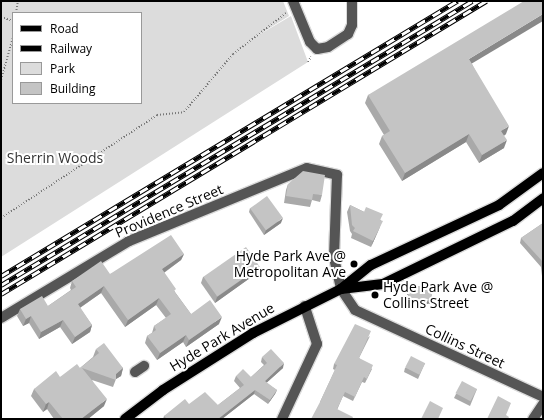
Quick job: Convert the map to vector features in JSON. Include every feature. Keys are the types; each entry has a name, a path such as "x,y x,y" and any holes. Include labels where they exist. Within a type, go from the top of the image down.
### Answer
{"main road":[{"name":"Hyde Park Avenue","path":"125,419 203,363 259,329 341,289 371,265 499,205 543,173"},
{"name":"Hyde Park Avenue","path":"341,289 383,284 513,221 543,198"}],"street":[{"path":"293,1 310,42 317,49 328,47 348,34 352,26 352,1"},
{"name":"Providence Street","path":"1,318 129,241 307,168 337,175 334,258 341,289"},
{"name":"Collins Street","path":"341,289 355,310 543,397"},
{"path":"282,419 317,344 305,306"},
{"path":"135,372 144,366"},
{"path":"533,419 543,404"}],"path":[{"path":"16,12 18,1"},
{"path":"1,218 157,115 184,112 233,54 289,11"},
{"path":"1,17 12,21"},
{"path":"1,80 12,40"}],"green space":[{"name":"Sherrin Woods","path":"1,1 283,1 289,16 247,42 291,16 308,62 1,257"}],"building":[{"path":"524,1 543,1 543,14 469,59 509,126 501,131 507,140 482,155 469,134 405,173 382,136 390,131 368,95"},
{"path":"303,171 325,175 322,195 313,194 312,200 286,196 288,184"},
{"path":"267,196 283,218 266,230 250,208"},
{"path":"350,205 364,212 366,207 383,214 380,220 383,221 373,241 353,231 355,228 352,225"},
{"path":"543,223 543,262 521,238"},
{"path":"171,235 184,254 162,269 176,289 174,291 191,314 210,300 222,317 189,340 186,335 160,353 147,336 156,330 154,326 171,314 159,298 128,320 104,286 78,304 92,325 75,337 63,320 41,332 31,316 26,319 20,309 42,296 48,306 76,287 72,281 101,261 110,274"},
{"path":"246,247 260,267 217,296 203,277"},
{"path":"408,286 432,286 432,300 422,300 422,305 409,305"},
{"path":"355,324 371,331 359,358 373,365 367,379 364,377 355,397 345,392 337,409 353,417 352,419 311,419 337,365 334,364"},
{"path":"104,343 123,368 116,374 116,380 82,368 107,399 81,419 63,419 49,402 46,404 34,389 56,371 60,377 77,364 80,368 99,353 96,349"},
{"path":"271,349 284,363 265,381 277,390 270,400 255,390 218,419 167,419 164,416 185,399 189,404 205,392 218,405 244,385 236,376 243,369 251,377 267,363 262,357"},
{"path":"411,356 425,363 419,375 405,368"},
{"path":"462,381 477,389 470,401 455,393"},
{"path":"498,396 511,403 506,415 509,417 508,419 487,419"},
{"path":"430,401 443,408 438,419 421,419"}],"railway":[{"path":"1,276 457,1"},
{"path":"1,285 472,1"},
{"path":"1,294 486,1"}],"place":[{"name":"Hyde Park Ave @ Metropolitan Ave","path":"354,264"},
{"name":"Hyde Park Ave @ Collins Street","path":"375,295"}]}
